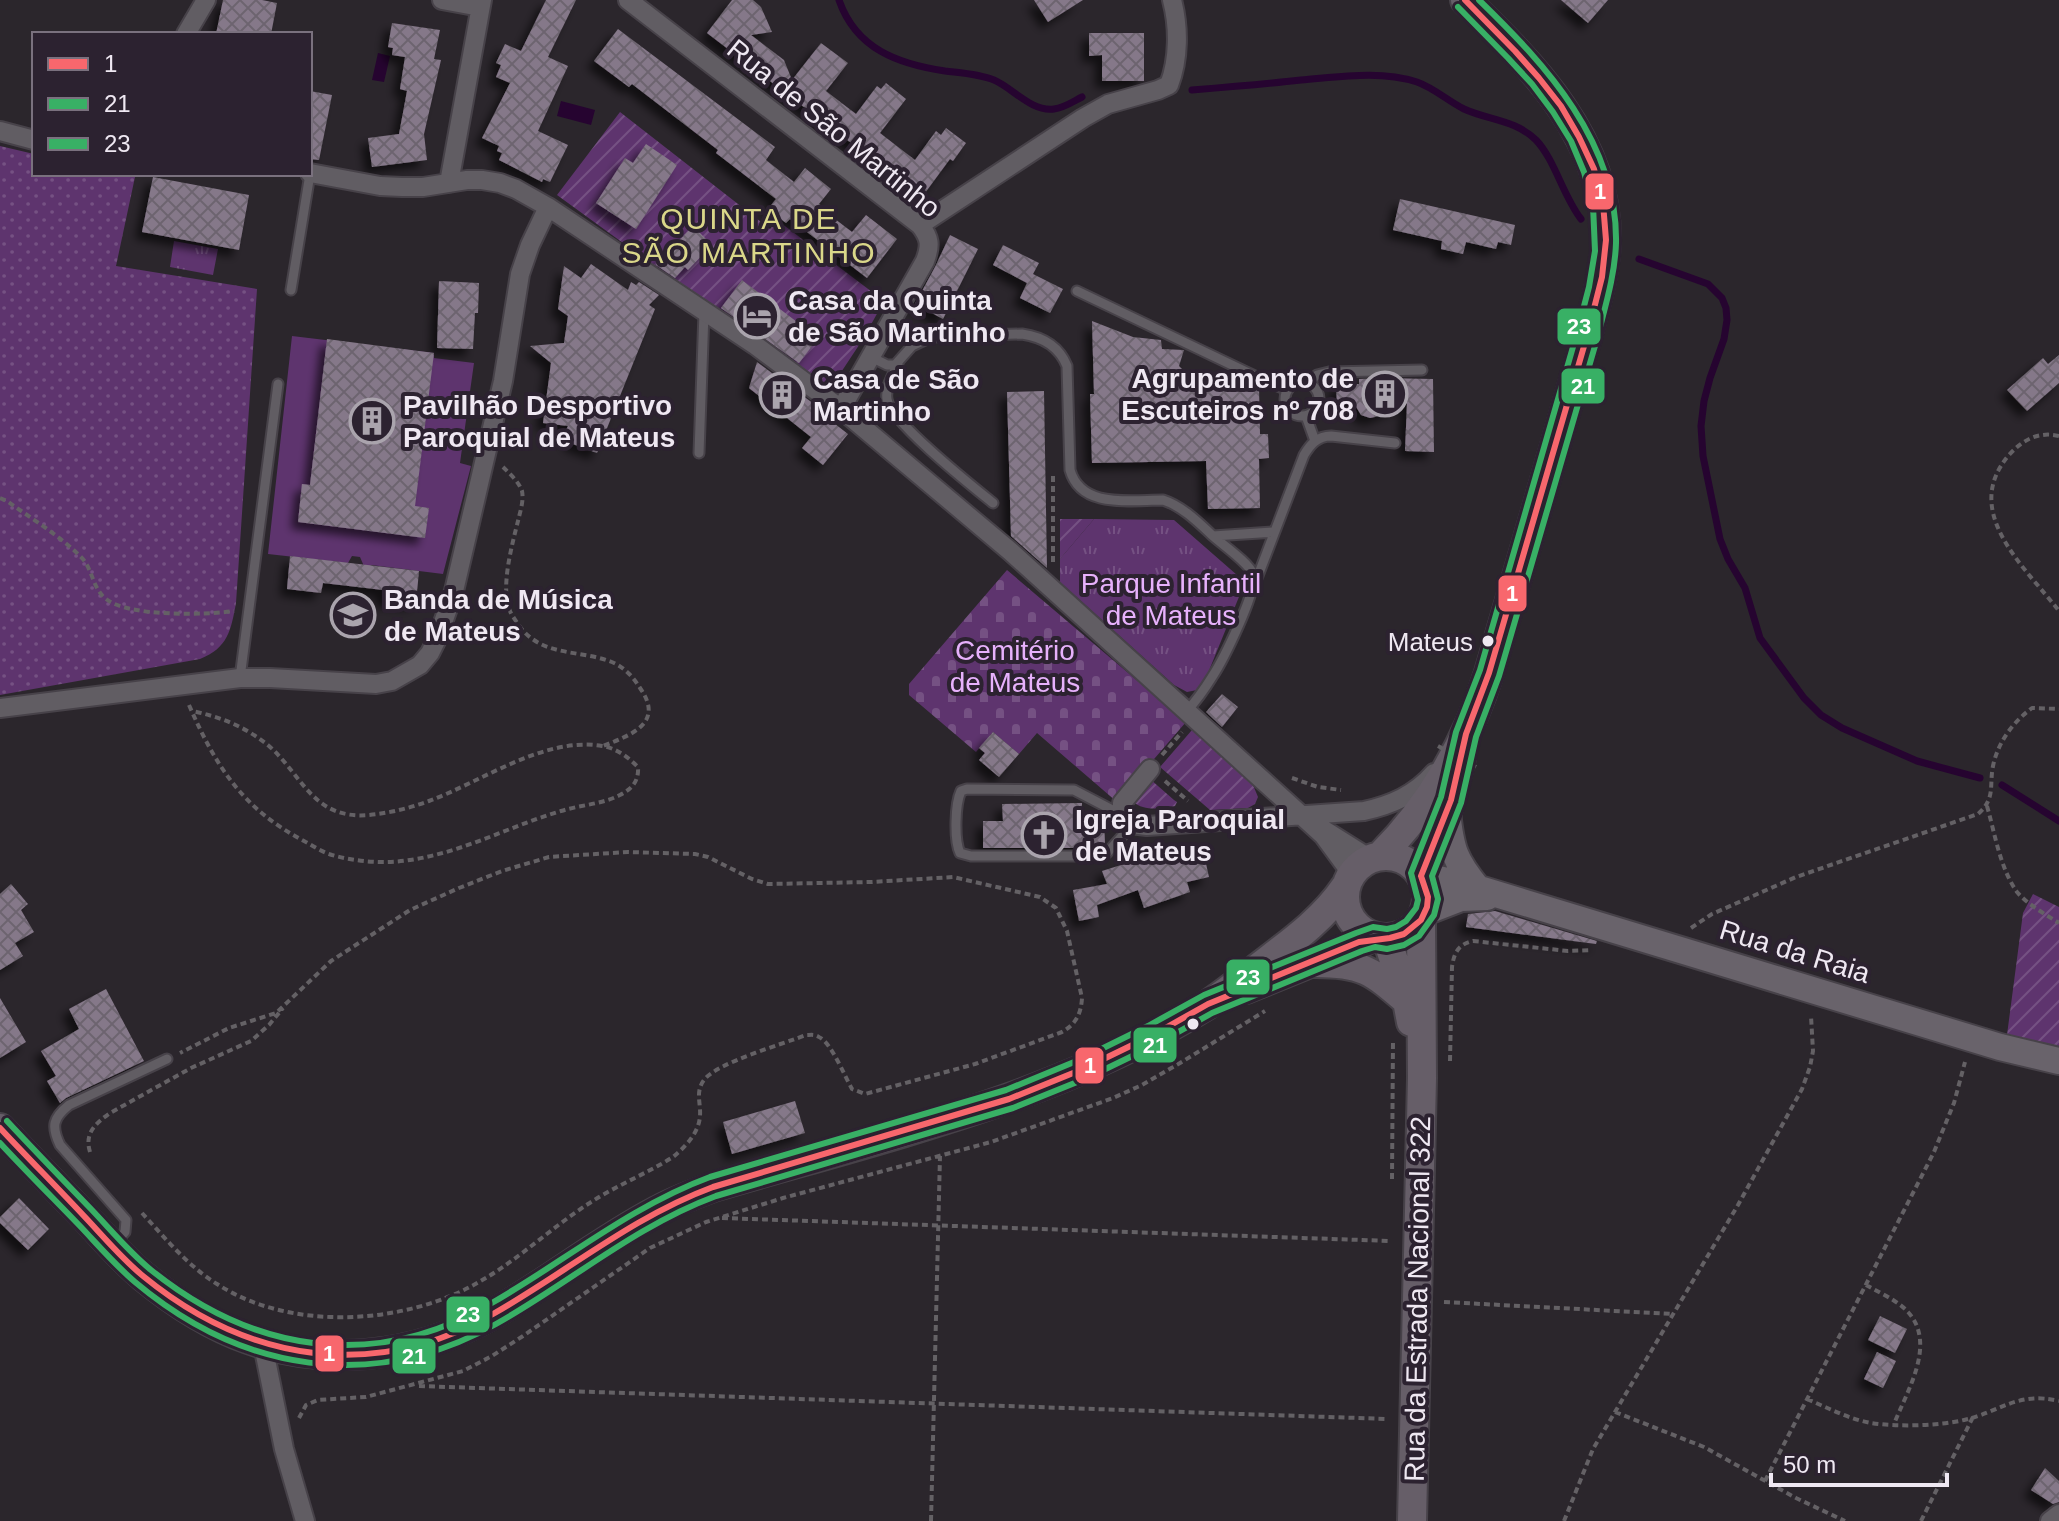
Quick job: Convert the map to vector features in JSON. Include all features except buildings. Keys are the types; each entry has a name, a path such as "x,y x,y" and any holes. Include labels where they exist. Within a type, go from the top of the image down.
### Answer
{"main road":[{"path":"1422,877 1447,812 1466,734 1489,673 1587,336 1606,243 1605,212 1598,181 1585,145 1567,113 1535,71 1465,0"},
{"path":"2,1134 142,1275 195,1314 233,1334 263,1345 308,1354 383,1352 425,1343 492,1315 635,1223 676,1201 713,1187 1009,1099 1083,1069 1208,1004 1314,922 1361,869 1416,816 1466,734"},
{"path":"1447,812 1454,854 1478,889"},
{"path":"1394,856 1416,868 1422,877 1428,900 1423,916 1422,1078 1407,1001 1381,938 1353,923 1344,900 1361,869 1394,856"},
{"path":"1422,877 1454,882 1512,900"},
{"path":"1208,1004 1310,963 1381,938 1400,936 1412,929 1423,916 1448,901 1468,896 1512,900"},
{"name":"Rua da Raia","path":"1512,900 1985,1042 2059,1061"},
{"path":"1310,963 1347,964 1361,968 1407,1001"},
{"name":"Rua da Estrada Nacional 322","path":"1412,1521 1422,1078"}],"street":[{"path":"187,32 206,0"},
{"path":"442,0 481,4 449,183"},
{"name":"Rua de São Martinho","path":"628,0 920,225 927,234 930,242 925,261 841,409"},
{"path":"920,225 1083,118 1120,100 1169,85 1176,48 1172,0"},
{"path":"0,131 32,139"},
{"path":"312,174 402,187 482,180 500,183 548,207 755,345 841,409 1010,551 1361,869"},
{"path":"0,708 240,678 376,684 392,681 420,665 438,637 450,602 507,365 520,274 548,207"},
{"path":"1150,769 1122,803 1127,820 1147,826 1364,811 1402,799 1430,779 1466,734"},
{"path":"263,1345 284,1449 305,1521"},
{"path":"2050,1521 2059,1514"}],"lane":[{"path":"291,290 310,176"},
{"path":"1077,291 1287,390"},
{"path":"699,453 704,311"},
{"path":"993,503 906,427 887,402 887,390 898,364 917,343 941,336 1022,334 1046,341 1057,348 1067,366 1070,470 1078,488 1087,494 1110,499 1163,500 1172,503 1251,570 1254,584"},
{"path":"871,357 887,365 898,364"},
{"path":"1308,383 1317,375 1329,372 1422,370"},
{"path":"1297,383 1308,383 1317,390 1319,400 1315,411 1300,417 1289,411 1285,401 1287,390 1297,383"},
{"path":"240,678 278,384"},
{"path":"1306,416 1315,441"},
{"path":"1189,715 1224,658 1304,455 1315,441 1325,436 1395,443"},
{"path":"1213,536 1274,532"},
{"path":"967,789 1074,790 1127,820 1107,853 1100,856 971,856 960,853 957,846 958,797 961,791 967,789"},
{"path":"112,1246 125,1232 126,1220 60,1145 54,1133 54,1124 69,1105 167,1059"}],"path":[{"path":"2059,436 2033,437 2019,444 1997,472 1991,492 1992,513 2000,535 2059,611"},
{"path":"487,450 521,489 522,505 507,579 510,611 530,638 554,650 603,659 617,665 627,672 646,696 650,707 643,724 634,733 603,746"},
{"path":"1053,556 1053,470 1070,470"},
{"path":"0,498 78,553 88,564 98,590 105,599 116,605 179,614 249,609"},
{"path":"180,685 201,733 246,801 280,829 329,854 372,862 409,860 459,849 560,811 617,797 632,787 639,776 638,767 626,755 603,746 551,749 429,801 401,810 351,815 334,810 313,797 271,748 256,736 218,716 192,711"},
{"path":"1673,947 1683,934 1712,914 1796,877 1978,814 1987,806 1992,790 1992,768 2012,725 2032,708 2059,709"},
{"path":"1189,715 1150,769 1211,821"},
{"path":"1430,748 1436,744 1476,767"},
{"path":"1290,777 1318,787 1347,791"},
{"path":"1987,806 2002,858 2017,891 2059,923"},
{"path":"95,1159 87,1142 99,1121 191,1068 251,1041 331,961 347,949 431,900 502,871 549,857 628,852 695,854 768,884 953,877 1040,897 1056,908 1067,931 1082,998 1077,1019 1062,1032 975,1064 865,1094 852,1089 824,1039 817,1035 806,1035 716,1069 699,1089 700,1120 695,1132 685,1147 673,1157 587,1204 481,1281 429,1304 397,1312 330,1317 260,1305 216,1284 173,1246 136,1207"},
{"path":"1450,1063 1452,967 1459,947 1473,941 1568,951 1602,950"},
{"path":"167,1059 229,1028 267,1017 283,1008"},
{"path":"297,1423 306,1405 318,1400 366,1397 463,1371 492,1356 650,1248 681,1232 783,1198 1026,1131 1113,1098 1142,1085 1269,1008"},
{"path":"1564,1521 1586,1464 1738,1205 1802,1089 1813,1051 1810,1010"},
{"path":"1389,1027 1393,1041 1392,1180"},
{"path":"1765,1481 1940,1138 1954,1103 1966,1057"},
{"path":"931,1521 940,1156"},
{"path":"718,1218 1391,1241"},
{"path":"1866,1285 1909,1313 1920,1337 1918,1365 1894,1424"},
{"path":"1444,1302 1673,1314"},
{"path":"412,1385 1388,1419"},
{"path":"1807,1399 1871,1423 1894,1424 1966,1420 2009,1403 2046,1398 2059,1401"},
{"path":"1615,1412 1704,1447 1818,1510 1845,1521"},
{"path":"1921,1521 1973,1417"}],"green space":[{"path":"620,112 770,229 777,220 884,301 828,392 557,195"},
{"path":"0,146 32,154 32,176 135,177 116,266 257,289 236,603 227,637 217,649 200,659 0,695"},
{"path":"174,241 218,249 213,275 170,267"},
{"path":"292,336 434,353 434,358 474,363 460,463 471,466 443,574 371,565 362,574 360,557 352,556 348,563 268,554"},
{"path":"1060,519 1094,519 1060,559"},
{"name":"Parque Infantil de Mateus","path":"1094,519 1174,520 1245,582 1206,678 1197,690 1187,692 1174,685 1060,582 1060,559"},
{"name":"Cemitério de Mateus","path":"1007,570 1186,722 1117,802 1037,733 1019,754 993,732 976,752 909,695 909,684"},
{"path":"1192,730 1253,785 1258,797 1255,804 1248,808 1210,810 1160,767"},
{"path":"1150,779 1177,802 1175,806 1147,808 1134,802"},
{"path":"2033,894 2059,907 2059,1049 2007,1035 2023,913"}],"shaded area":[{"path":"378,53 390,56 384,82 372,80"},
{"path":"561,101 595,110 591,125 557,116"}],"waterway":[{"path":"839,0 856,31 895,58 928,68 988,78 1046,109 1061,107 1082,97"},
{"path":"1192,90 1359,75 1389,76 1417,82 1464,109 1511,124 1528,133 1543,148 1581,219"},
{"path":"1639,259 1708,284 1722,298 1726,308 1724,339 1704,401 1701,426 1703,456 1720,539 1745,588 1760,638 1804,698 1821,715 1842,728 1917,761 1980,778"},
{"path":"2002,785 2059,821"}],"transit line":[{"name":"1","path":"1421,876 1451,800 1466,734 1489,673 1587,336 1602,277 1606,240 1603,203 1594,169 1561,106 1515,51 1465,0"},
{"name":"21","path":"0,1143 135,1282 176,1312 219,1336 264,1353 309,1363 355,1365 402,1359 449,1346 496,1324 686,1208 716,1196 1013,1108 1087,1078 1212,1013 1362,951 1404,945 1419,936 1434,915 1438,899 1432,876 1461,803 1476,737 1499,676 1597,339 1612,279 1616,243 1613,207 1605,172 1591,139 1552,79 1479,0"},
{"name":"23","path":"7,1121 135,1256 190,1298 272,1335 315,1343 358,1345 402,1339 446,1325 490,1304 624,1219 680,1189 710,1177 1006,1090 1079,1060 1204,995 1356,933 1373,927 1396,927 1406,921 1418,900 1411,873 1441,797 1456,732 1480,670 1577,333 1595,251 1593,205 1571,141 1532,84 1458,7"},
{"name":"1","path":"0,1128 127,1262 183,1305 225,1328 268,1344 312,1353 357,1355 402,1349 448,1335 493,1314 627,1229 683,1199 713,1187 1009,1099 1083,1069 1208,1004 1359,942 1404,934 1421,920 1427,907 1428,897 1421,876"}],"place":[{"name":"Casa da Quinta de São Martinho","path":"757,316"},
{"name":"Agrupamento de Escuteiros nº 708","path":"1385,394"},
{"name":"Casa de São Martinho","path":"782,395"},
{"name":"Pavilhão Desportivo Paroquial de Mateus","path":"372,421"},
{"name":"Banda de Música de Mateus","path":"353,615"},
{"name":"Mateus","path":"1488,641"},
{"name":"Igreja Paroquial de Mateus","path":"1044,835"}],"district":[{"name":"QUINTA DE SÃO MARTINHO","path":"749,236"}]}
